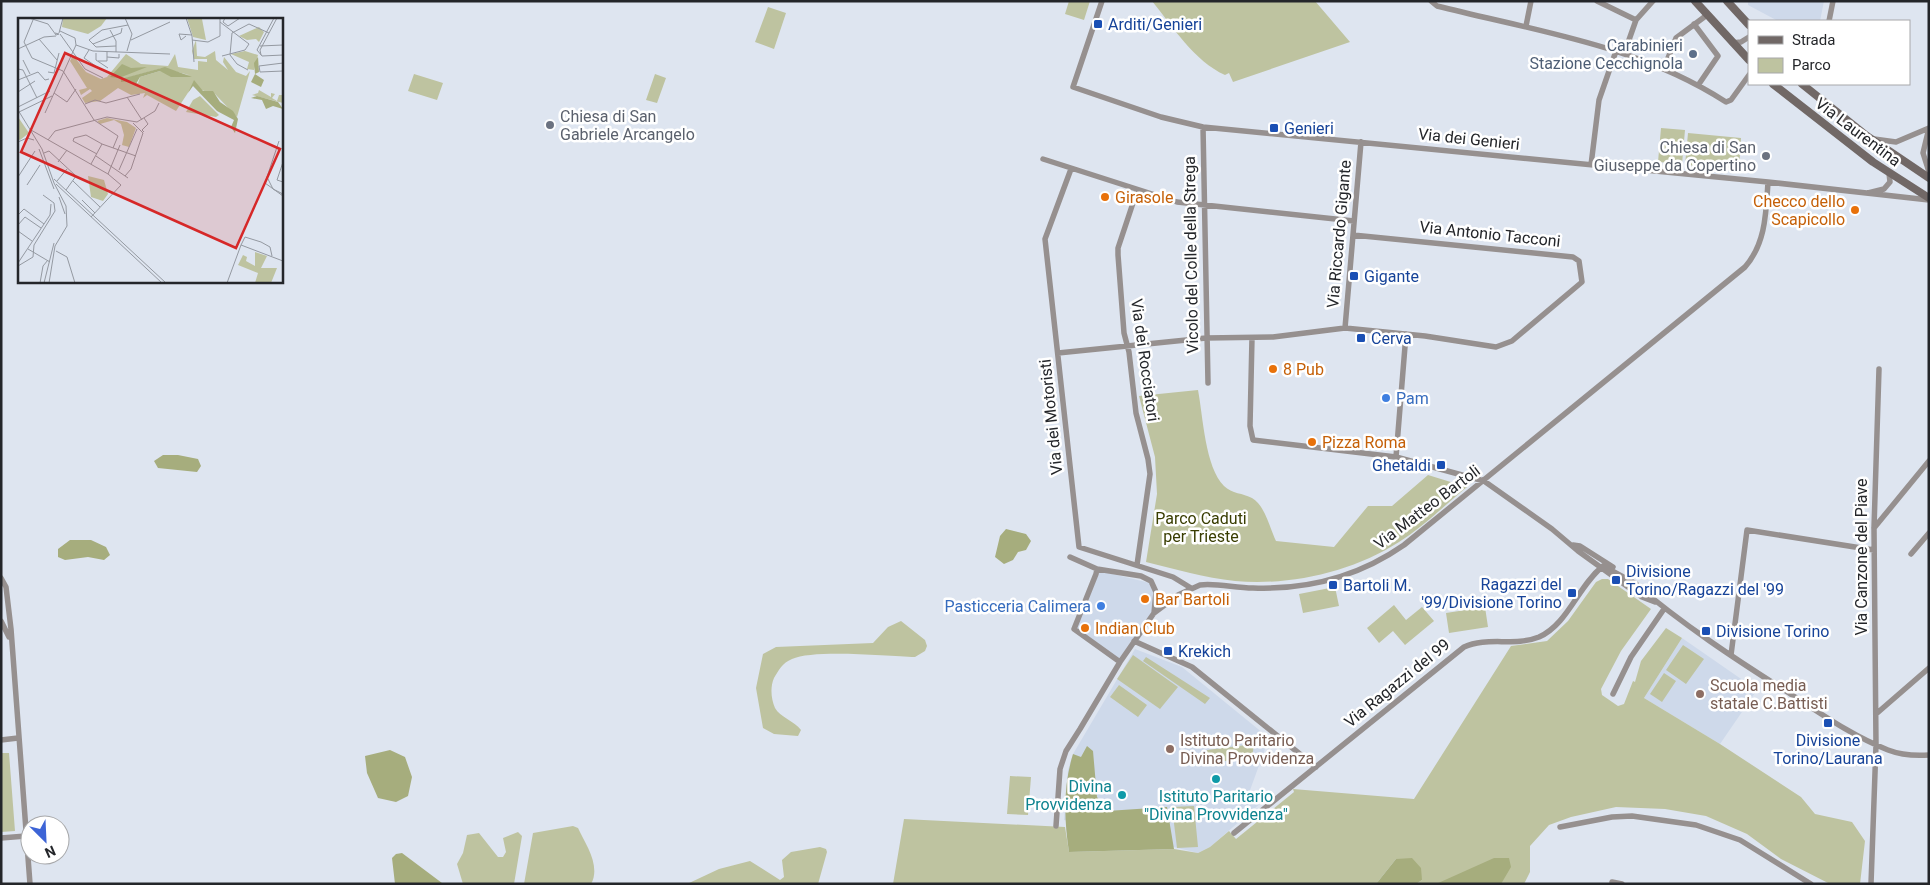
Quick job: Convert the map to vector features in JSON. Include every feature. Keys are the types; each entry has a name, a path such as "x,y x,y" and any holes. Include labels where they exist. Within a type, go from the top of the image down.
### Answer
{"main road":[{"path":"1695,1 1748,59"},
{"path":"1727,1 1748,24"},
{"name":"Via Laurentina","path":"1774,85 1889,173 1929,199"},
{"name":"Via Laurentina","path":"1803,85 1867,136 1929,178"}],"street":[{"name":"Via dei Genieri","path":"1102,1 1073,87 1161,117 1203,128 1929,199"},
{"path":"1432,1 1437,6 1526,26 1616,51 1664,68 1699,84 1729,102 1748,76"},
{"path":"1526,26 1531,1"},
{"path":"1597,1 1636,20"},
{"path":"1624,54 1636,20 1653,1"},
{"path":"1829,20 1833,1"},
{"path":"1664,68 1675,40 1707,15"},
{"path":"1694,24 1718,56 1699,84"},
{"path":"1732,43 1741,42 1748,38"},
{"path":"1591,165 1599,100 1616,51"},
{"name":"Vicolo del Colle della Strega","path":"1203,128 1208,382"},
{"path":"1867,136 1879,141 1896,142 1929,128"},
{"path":"1929,128 1923,153 1929,172"},
{"name":"Via Riccardo Gigante","path":"1345,328 1360,142"},
{"path":"1043,159 1137,191 1176,202 1354,221"},
{"name":"Via dei Motoristi","path":"1071,168 1045,239 1078,547 1173,577 1191,588"},
{"path":"1868,194 1886,188 1890,182 1889,173"},
{"name":"Via Matteo Bartoli","path":"1056,826 1060,769 1063,760 1120,662 1154,613 1191,588 1211,585 1274,588 1316,584 1336,580 1369,566 1399,549 1484,482 1746,267 1757,251 1762,238 1768,182"},
{"name":"Via dei Rocciatori","path":"1137,191 1118,248 1127,347 1136,413 1150,474 1137,565"},
{"name":"Via Antonio Tacconi","path":"1353,234 1571,256 1578,260 1582,280 1580,284 1512,341 1496,347 1406,334"},
{"path":"1058,353 1206,338 1252,338 1345,328 1406,334 1396,457"},
{"path":"1252,338 1250,426 1253,440 1396,457 1484,482 1574,545 1601,568 1642,597 1656,602"},
{"name":"Via Canzone del Piave","path":"1872,884 1876,745 1874,528 1878,369"},
{"path":"1874,528 1929,461"},
{"path":"1730,655 1748,530 1874,550"},
{"path":"1911,554 1929,534"},
{"path":"1574,545 1580,546 1601,558 1636,584 1664,609 1730,655 1826,717 1876,745 1900,753 1929,755"},
{"path":"1070,557 1097,568 1149,579 1156,592 1154,613"},
{"path":"1601,568 1605,566 1636,584"},
{"path":"1097,568 1074,629 1120,662"},
{"name":"Via Ragazzi del 99","path":"1234,833 1464,648 1482,642 1530,640 1545,634 1558,622 1585,585 1601,568"},
{"path":"1,578 8,598 24,815"},
{"path":"1613,694 1631,657 1664,609"},
{"path":"1,621 10,642"},
{"path":"1134,641 1192,668 1316,767"},
{"path":"1876,714 1929,668"},
{"path":"1,740 18,738"},
{"path":"1560,827 1632,816 1696,825 1740,840 1811,884"},
{"path":"1,838 20,836"},
{"path":"28,865 30,884"},
{"path":"1612,882 1622,884"}],"shaded area":[{"path":"1748,1 1824,1 1820,20 1776,20 1748,5"},
{"path":"1100,571 1150,583 1154,592 1152,612 1119,659 1076,629"},
{"name":"Scuola media statale C.Battisti","path":"1682,638 1757,690 1720,744 1644,698"},
{"name":"Istituto Paritario Divina Provvidenza","path":"1135,649 1182,667 1269,738 1249,793 1262,802 1210,847 1198,853 1064,820 1068,770 1073,754"}],"green space":[{"path":"1069,1 1090,1 1084,20 1065,14"},
{"path":"1152,1 1315,1 1350,42 1233,82 1229,73 1225,75 1214,69 1194,52"},
{"path":"768,7 786,13 774,49 755,42"},
{"path":"414,74 443,83 437,100 408,91"},
{"path":"655,74 666,78 657,103 646,100"},
{"path":"1661,128 1685,130 1682,164 1658,162"},
{"path":"1688,133 1741,138 1739,169 1685,165"},
{"name":"Parco Caduti per Trieste","path":"1198,390 1209,454 1218,477 1227,489 1249,496 1257,501 1264,512 1276,541 1334,547 1368,506 1392,506 1428,475 1467,487 1425,523 1399,542 1361,561 1320,575 1277,581 1235,581 1201,576 1146,562 1157,494 1155,457 1139,396"},
{"path":"163,455 178,455 198,459 201,466 197,472 158,468 154,461"},
{"path":"1006,529 1026,534 1031,541 1026,550 1018,552 1013,560 1004,564 995,557 1000,536"},
{"path":"70,540 91,540 106,547 110,555 104,560 88,557 65,560 58,557 58,549"},
{"path":"1608,579 1651,609 1621,651 1601,689 1602,695 1618,706 1624,704 1633,681 1635,682 1641,661 1666,628 1682,638 1644,698 1720,744 1801,797 1815,814 1852,822 1865,841 1860,884 1830,884 1781,859 1747,834 1706,816 1665,809 1616,807 1571,817 1549,825 1530,846 1530,872 1524,884 1416,884 1422,880 1396,859 1376,884 893,884 904,819 1065,827 1069,852 1174,849 1198,853 1210,847 1229,831 1236,839 1294,792 1293,789 1414,799 1511,646 1547,641 1568,621 1596,582"},
{"path":"1335,587 1339,606 1303,613 1299,594"},
{"path":"1394,605 1406,620 1422,607 1434,621 1405,645 1393,631 1379,643 1367,628"},
{"path":"1485,607 1488,627 1449,633 1446,613"},
{"path":"901,621 925,640 927,646 925,651 915,657 816,654 792,659 783,665 774,678 772,697 777,711 801,730 798,736 774,734 763,728 756,688 763,654 776,647 873,643 888,627"},
{"path":"1683,645 1704,659 1686,684 1666,670"},
{"path":"1133,655 1178,687 1160,709 1117,679"},
{"path":"1146,657 1210,698 1205,704 1143,661"},
{"path":"1664,673 1676,681 1662,702 1650,694"},
{"path":"1119,685 1147,705 1138,717 1110,697"},
{"path":"1254,744 1252,758 1208,763 1207,750"},
{"path":"1087,746 1093,751 1097,797 1107,811 1167,807 1174,849 1069,852 1065,815 1067,778 1073,754 1081,757"},
{"path":"390,750 405,757 412,777 408,796 396,802 378,798 367,773 365,756"},
{"path":"2,753 9,753 15,831 1,832"},
{"path":"1010,776 1031,777 1028,815 1007,814"},
{"path":"1194,806 1198,847 1177,848 1172,807"},
{"path":"573,826 578,828 591,856 594,877 591,884 524,884 533,833"},
{"path":"518,832 522,836 514,884 463,884 457,864 463,853 467,835 479,833 498,857 503,857 506,852 503,838"},
{"path":"820,847 826,849 827,852 818,884 687,884 719,869 750,861 780,880 784,877 782,860 791,852"},
{"path":"402,853 442,884 395,884 392,858 396,854"},
{"path":"1412,858 1421,868 1422,880 1416,884 1376,884 1396,859"},
{"path":"1494,858 1509,858 1511,867 1501,884 1436,884"}],"place":[{"name":"Arditi/Genieri","path":"1098,24"},
{"name":"Carabinieri Stazione Cecchignola","path":"1693,54"},
{"name":"Chiesa di San Gabriele Arcangelo","path":"550,125"},
{"name":"Genieri","path":"1274,128"},
{"name":"Chiesa di San Giuseppe da Copertino","path":"1766,156"},
{"name":"Girasole","path":"1105,197"},
{"name":"Checco dello Scapicollo","path":"1855,210"},
{"name":"Gigante","path":"1354,276"},
{"name":"Cerva","path":"1361,338"},
{"name":"8 Pub","path":"1273,369"},
{"name":"Pam","path":"1386,398"},
{"name":"Pizza Roma","path":"1312,442"},
{"name":"Ghetaldi","path":"1441,465"},
{"name":"Divisione Torino/Ragazzi del '99","path":"1616,580"},
{"name":"Bartoli M.","path":"1333,585"},
{"name":"Ragazzi del '99/Divisione Torino","path":"1572,593"},
{"name":"Bar Bartoli","path":"1145,599"},
{"name":"Pasticceria Calimera","path":"1101,606"},
{"name":"Indian Club","path":"1085,628"},
{"name":"Divisione Torino","path":"1706,631"},
{"name":"Krekich","path":"1168,651"},
{"name":"Scuola media statale C.Battisti","path":"1700,694"},
{"name":"Divisione Torino/Laurana","path":"1828,723"},
{"name":"Istituto Paritario Divina Provvidenza","path":"1170,749"},
{"name":"Istituto Paritario \"Divina Provvidenza\"","path":"1216,779"},
{"name":"Divina Provvidenza","path":"1122,795"}]}
